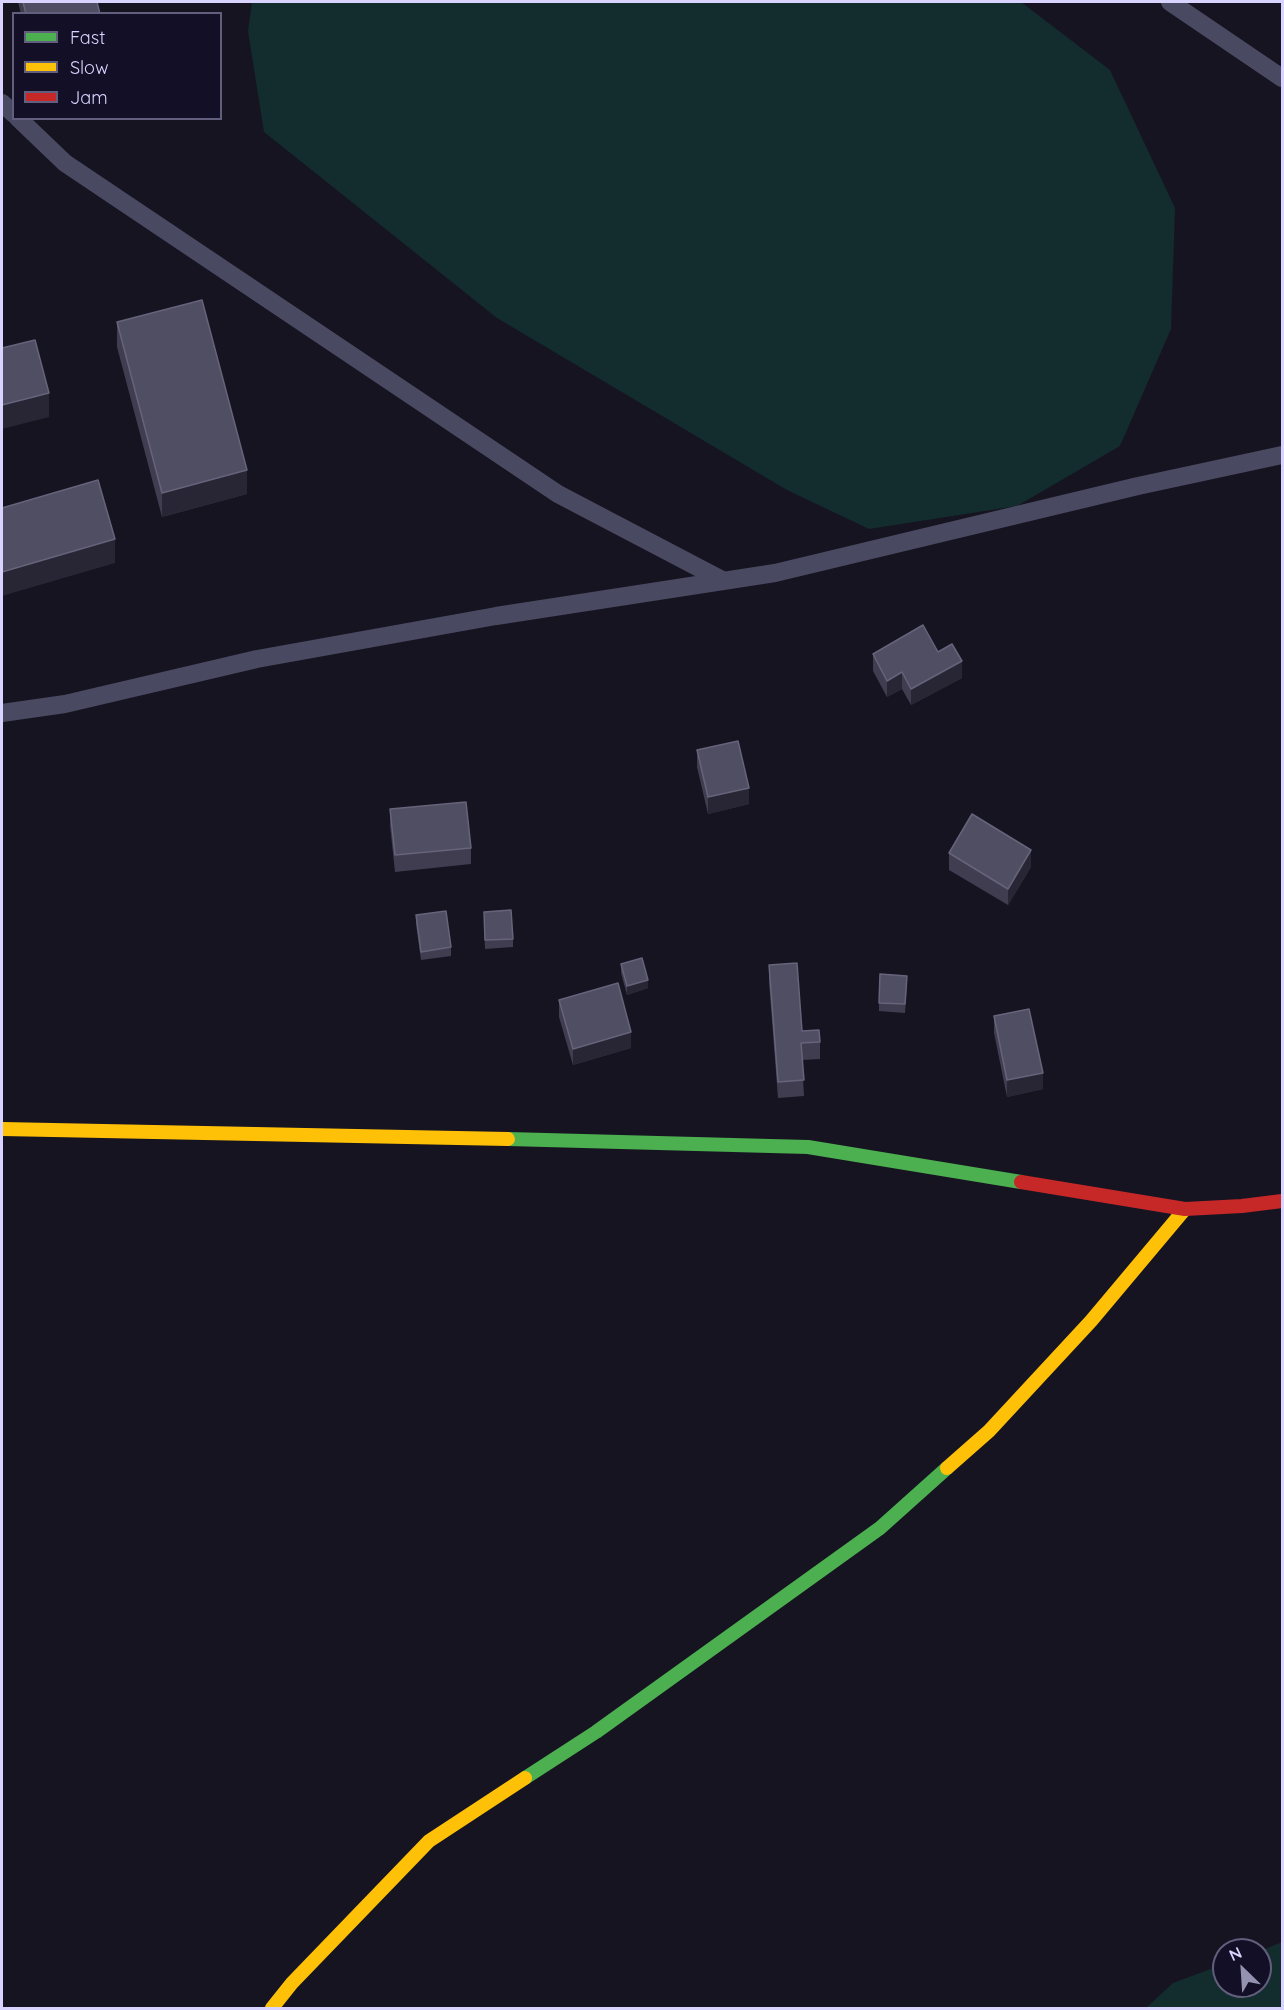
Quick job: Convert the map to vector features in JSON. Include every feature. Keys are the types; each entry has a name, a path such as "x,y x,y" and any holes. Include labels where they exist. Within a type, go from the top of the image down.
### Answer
{"street":[{"path":"2,1129 808,1147 1185,1209 1282,1201"},
{"path":"272,2008 292,1983 429,1841 596,1732 880,1528 989,1431 1091,1321 1185,1209"}],"lane":[{"path":"1170,2 1282,78"},
{"path":"20,120 65,163 558,494 724,581"},
{"path":"2,713 65,704 257,659 451,624 775,573 1138,486 1282,455"}],"green space":[{"path":"252,2 1021,2 1110,70 1175,208 1171,329 1120,446 1017,506 869,529 787,490 497,318 264,132 248,31"},
{"path":"1282,1942 1282,2008 1146,2008 1173,1983 1212,1968 1212,1998 1272,1998 1272,1946"}],"building":[{"path":"23,2 97,2 100,12 26,12"},
{"path":"202,300 247,470 162,493 117,322"},
{"path":"35,340 49,393 2,405 2,348"},
{"path":"98,480 115,539 2,572 2,508"},
{"path":"923,625 938,652 952,644 962,661 911,689 902,672 887,681 873,654"},
{"path":"738,741 749,788 708,797 697,750"},
{"path":"466,802 471,848 395,855 390,809"},
{"path":"972,814 1031,850 1008,889 949,853"},
{"path":"511,910 513,939 485,940 484,912"},
{"path":"446,911 451,947 421,952 416,915"},
{"path":"642,958 648,980 627,986 621,964"},
{"path":"797,963 802,1031 819,1030 820,1042 801,1043 804,1080 778,1082 769,965"},
{"path":"880,974 907,976 905,1004 879,1003"},
{"path":"618,983 631,1032 573,1049 559,1000"},
{"path":"1029,1009 1043,1073 1007,1080 994,1016"}],"traffic: fast":[{"path":"508,1139 808,1147 1021,1182"},
{"path":"525,1778 596,1732 880,1528 947,1468"}],"traffic: slow":[{"path":"2,1129 508,1139"},
{"path":"947,1468 989,1431 1091,1321 1185,1209"},
{"path":"272,2008 292,1983 429,1841 525,1778"}],"traffic: jam":[{"path":"1021,1182 1185,1209 1282,1201"}]}
